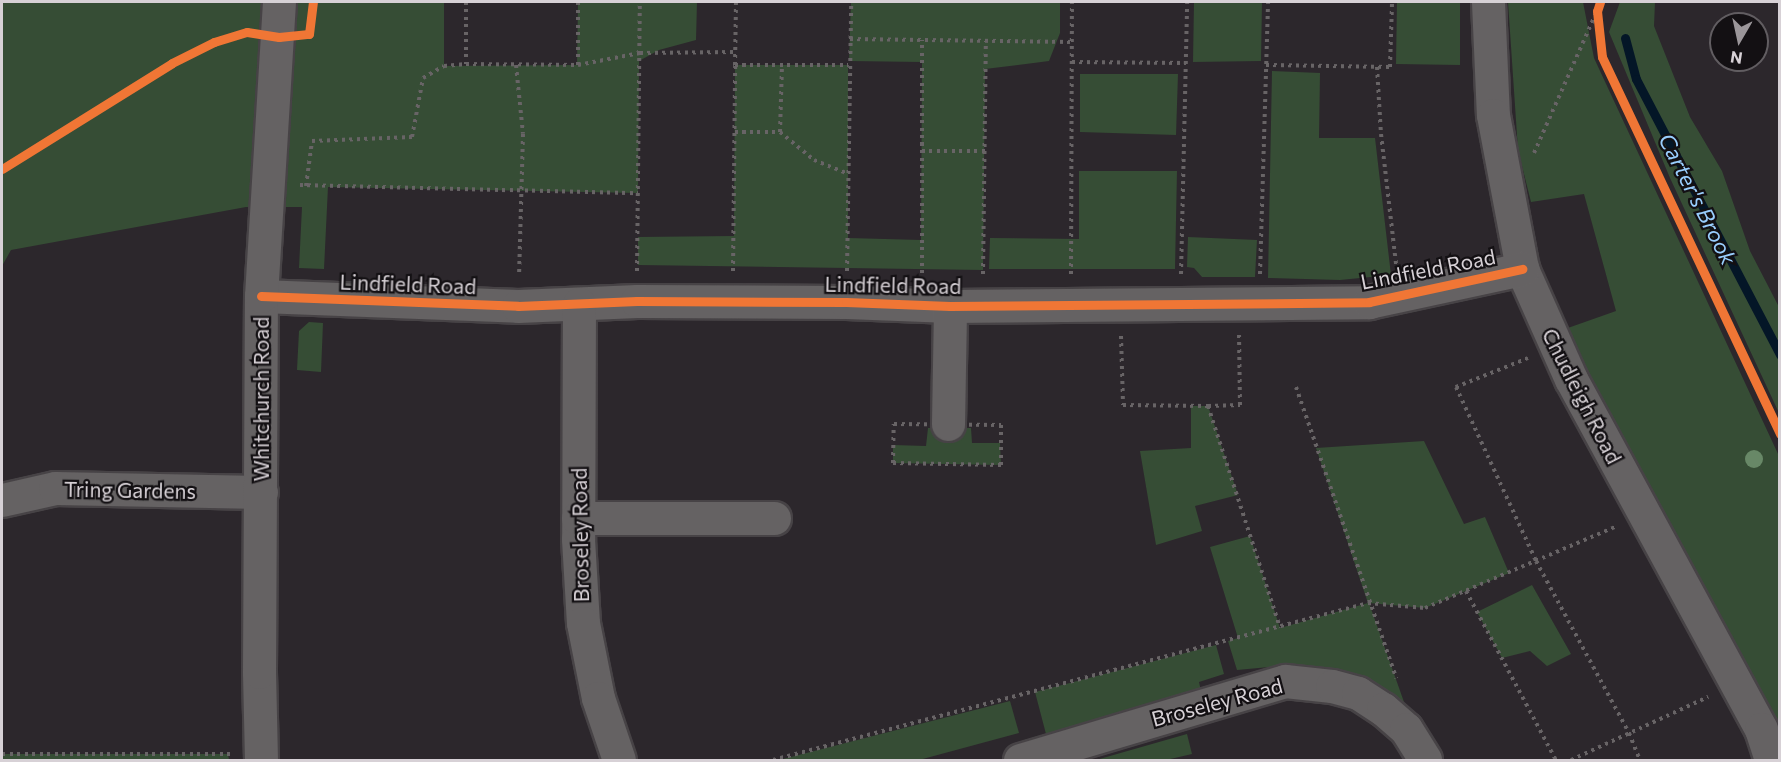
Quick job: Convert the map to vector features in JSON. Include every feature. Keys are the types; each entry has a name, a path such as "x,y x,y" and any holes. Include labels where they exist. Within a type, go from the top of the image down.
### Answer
{"street":[{"name":"Whitchurch Road","path":"261,757 261,296 279,2"},
{"name":"Chudleigh Road","path":"1488,2 1493,115 1522,268 1557,347 1644,515 1761,729 1771,760"},
{"name":"Lindfield Road","path":"261,296 518,306 637,301 1071,306 1369,302 1522,268"},
{"name":"Broseley Road","path":"579,304 578,518 583,623 598,699 619,760"},
{"name":"Lindfield Road","path":"935,305 948,424"},
{"name":"Tring Gardens","path":"2,500 55,488 261,492"},
{"path":"578,518 774,518"},
{"name":"Broseley Road","path":"1030,759 1145,721 1284,681 1332,686 1358,693 1383,709 1406,729 1425,760"}],"path":[{"path":"466,2 466,64"},
{"path":"578,2 578,65"},
{"path":"637,301 640,2"},
{"path":"732,301 735,2"},
{"path":"846,302 848,65 851,2"},
{"path":"1071,306 1072,2"},
{"path":"1180,304 1187,2"},
{"path":"1120,305 1123,405 1240,405 1266,65 1268,2"},
{"path":"1266,65 1390,67 1392,2"},
{"path":"1599,6 1599,35"},
{"path":"1533,154 1599,6"},
{"path":"850,39 1072,42"},
{"path":"922,40 922,151 935,305"},
{"path":"983,305 986,41"},
{"path":"306,186 312,141 412,138 423,78 444,66 466,64 578,65 640,53 735,52"},
{"path":"1072,62 1186,63"},
{"path":"516,64 523,134 518,306"},
{"path":"735,65 848,65"},
{"path":"780,132 782,65"},
{"path":"1377,67 1381,134 1395,250 1404,295"},
{"path":"735,132 780,132 814,160 848,174"},
{"path":"922,151 985,151"},
{"path":"269,183 306,186 638,193"},
{"path":"1557,347 1456,387 1536,561 1629,733 1640,760"},
{"path":"1296,387 1396,680"},
{"path":"1208,406 1280,628"},
{"path":"774,760 1368,603 1425,609 1644,515"},
{"path":"1467,591 1556,760"},
{"path":"1571,760 1736,684"},
{"path":"2,754 261,757"}],"green space":[{"path":"2,2 444,2 444,66 577,65 578,2 697,2 696,40 659,50 639,61 638,193 328,187 324,269 299,268 302,207 246,207 11,250 2,266"},
{"path":"851,2 1060,2 1060,33 1049,61 985,69 983,270 638,265 638,237 734,236 735,65 848,65 848,238 921,240 922,62 849,61"},
{"path":"1194,2 1262,2 1261,61 1193,62"},
{"path":"1397,2 1460,2 1460,65 1396,64"},
{"path":"1508,2 1583,2 1594,58 1779,456 1779,741 1606,418 1565,329 1616,311 1584,194 1531,202 1518,150"},
{"path":"1620,2 1655,2 1654,26 1690,117 1722,171 1750,251 1779,307 1779,413 1670,178 1609,32"},
{"path":"1272,71 1320,73 1319,138 1375,138 1391,275 1340,280 1268,278"},
{"path":"1080,74 1178,74 1176,135 1080,132"},
{"path":"1079,171 1177,171 1175,269 989,269 990,238 1079,239"},
{"path":"1188,237 1257,240 1255,277 1202,277 1194,268 1187,267"},
{"path":"309,322 323,323 321,372 297,370 299,331"},
{"path":"1191,406 1208,406 1238,495 1195,506 1202,531 1156,545 1140,451 1191,448"},
{"path":"928,428 971,428 972,443 1000,443 1001,465 893,463 893,445 926,446"},
{"path":"1424,441 1464,524 1485,517 1509,573 1425,608 1369,603 1404,702 1367,682 1326,670 1279,666 1237,670 1228,641 1238,638 1210,547 1250,536 1280,628 1368,603 1316,448"},
{"path":"1532,585 1571,654 1547,666 1530,651 1502,658 1477,612"},
{"path":"1216,645 1224,674 1199,682 1201,691 1046,734 1035,692"},
{"path":"1010,701 1019,733 919,760 783,759"},
{"path":"1187,734 1192,754 1166,760 1096,760"},
{"path":"2,754 228,754 229,760 2,760"}],"waterway":[{"name":"Carter's Brook","path":"1625,38 1636,79 1780,355"}],"cycle path":[{"path":"2,169 172,63 214,42 247,32 279,37 309,34 313,2"},
{"path":"1600,2 1597,11 1602,57 1780,434"},
{"path":"261,296 518,306 637,301 846,302 950,306 1369,302 1522,269"}]}
